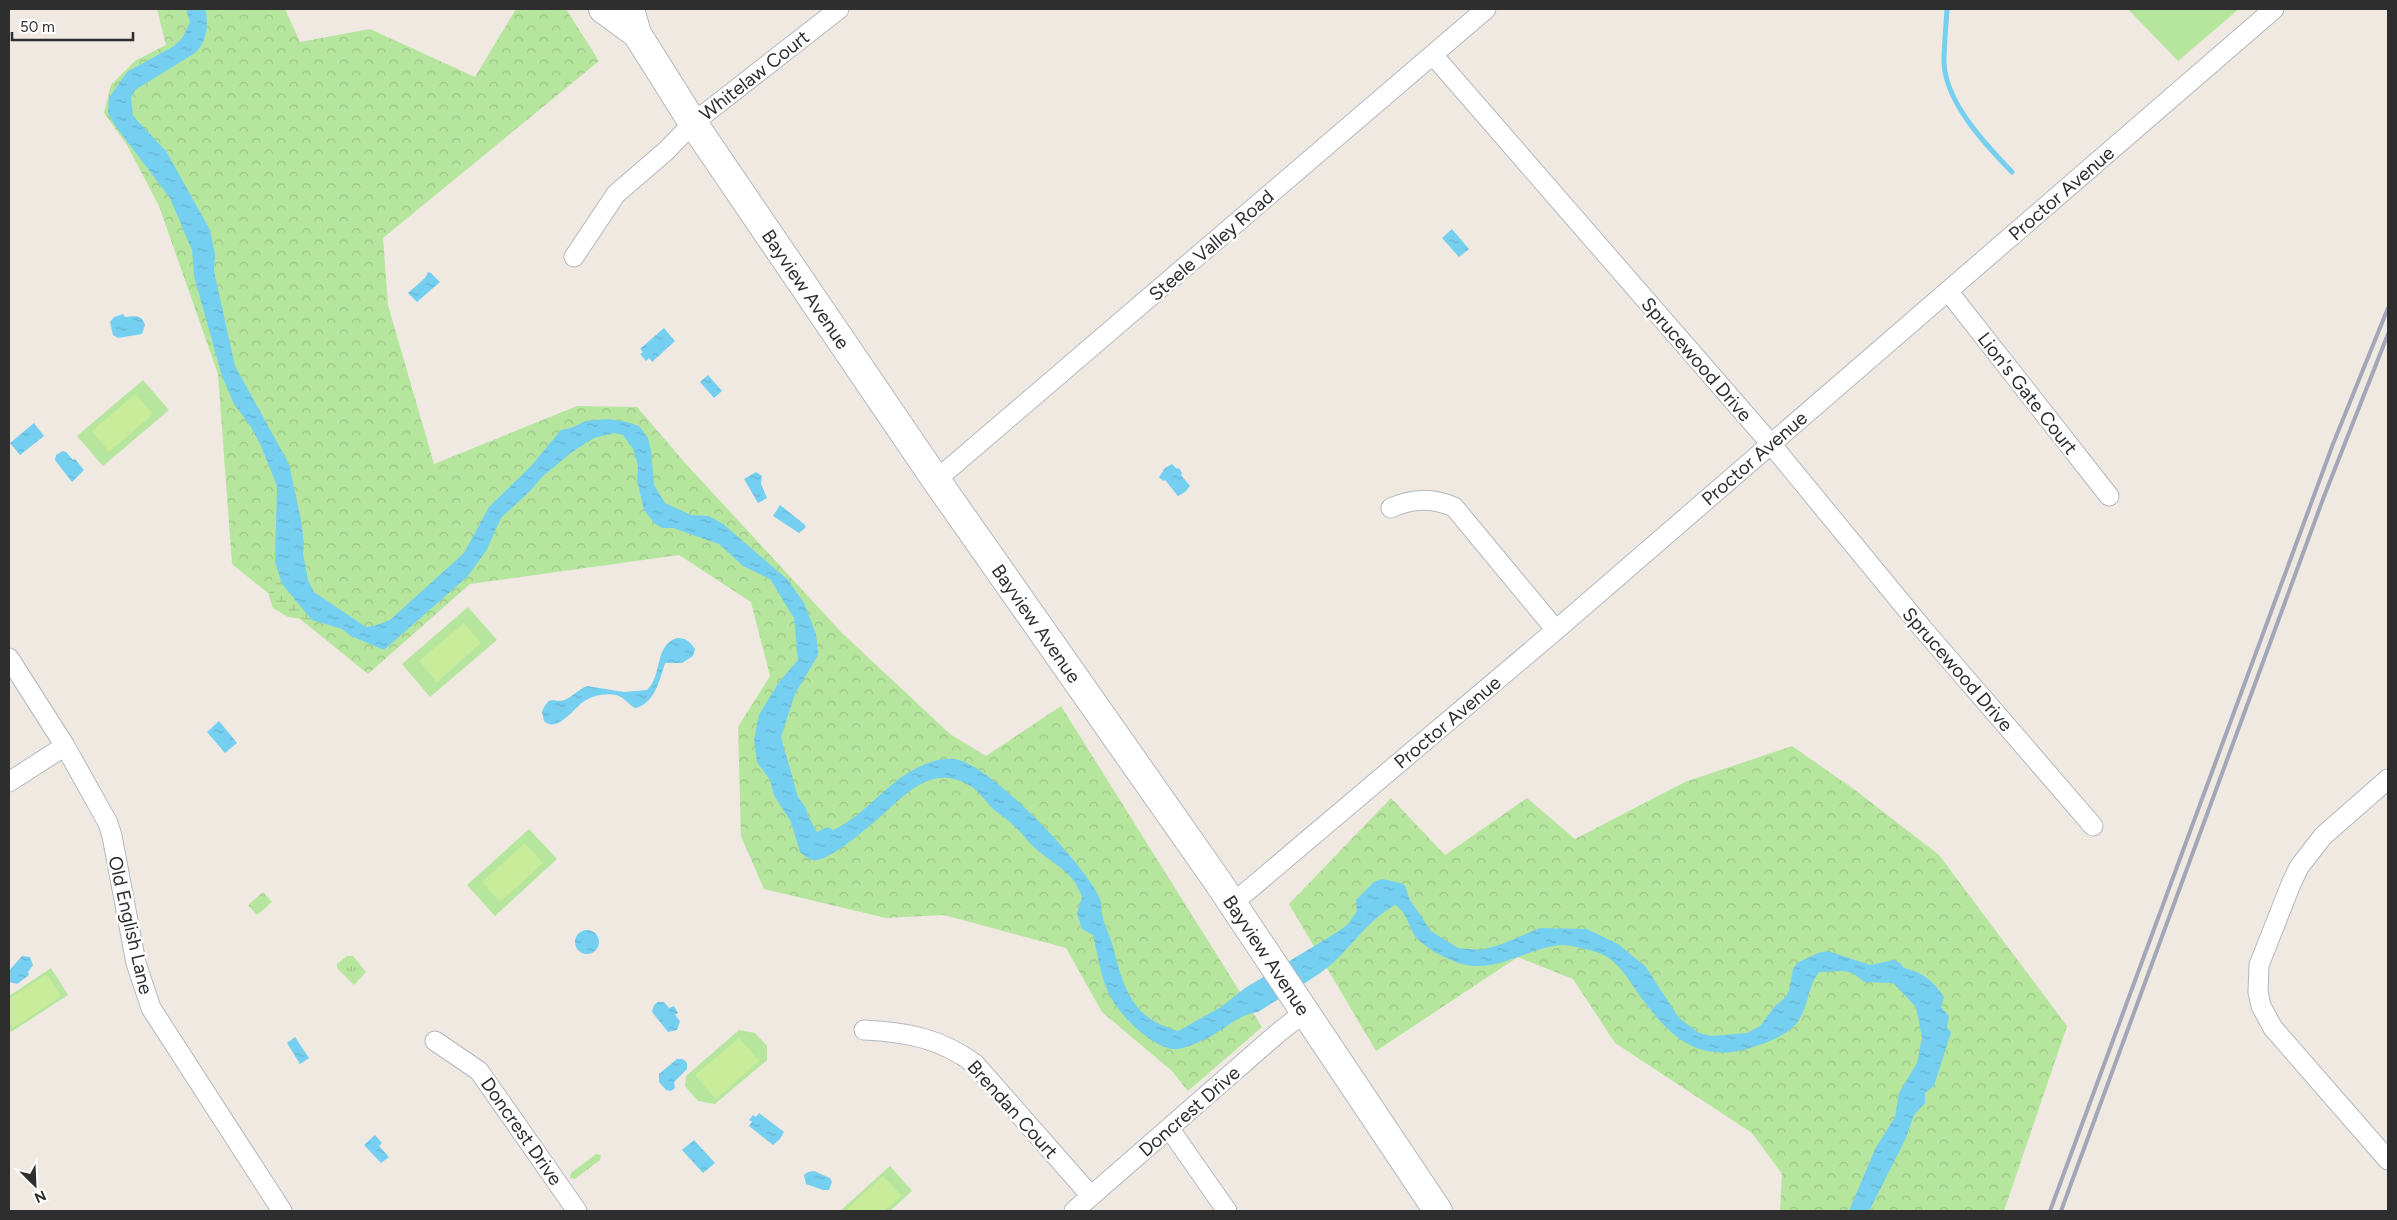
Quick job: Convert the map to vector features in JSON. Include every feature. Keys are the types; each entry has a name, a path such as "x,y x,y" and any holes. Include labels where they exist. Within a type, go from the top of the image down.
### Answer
{"main road":[{"name":"Bayview Avenue","path":"603,9 633,21 693,123 936,480 1216,879 1438,1211"}],"street":[{"name":"Whitelaw Court","path":"574,257 616,194 666,151 693,123 839,9"},
{"name":"Steele Valley Road","path":"936,480 1486,9"},
{"name":"Proctor Avenue","path":"1232,904 1556,630 2274,9"},
{"name":"Sprucewood Drive","path":"1433,55 1772,444 1923,629 2093,826"},
{"name":"Lion's Gate Court","path":"1948,290 2108,496"},
{"path":"1392,508 1407,501 1422,500 1442,502 1454,507 1556,630"},
{"name":"Old English Lane","path":"9,658 102,810 112,836 136,963 151,1008 282,1211"},
{"path":"9,782 64,746"},
{"path":"2388,779 2323,836 2299,867 2259,965 2258,992 2261,1006 2273,1028 2388,1160"},
{"name":"Doncrest Drive","path":"1074,1211 1278,1032 1302,1006"},
{"name":"Brendan Court","path":"864,1030 896,1032 940,1042 960,1052 975,1064 1091,1196"},
{"name":"Doncrest Drive","path":"435,1041 479,1071 578,1211"},
{"path":"1169,1128 1227,1211"}],"green space":[{"path":"157,9 285,9 300,42 370,29 475,77 516,9 566,9 599,61 383,238 388,305 434,464 577,406 637,407 686,464 842,633 950,734 986,756 1061,706 1262,1027 1188,1091 1172,1071 1102,1012 1066,948 944,915 886,918 764,889 741,836 738,727 770,676 751,602 679,555 470,584 368,674 232,564 218,374 159,206 127,145 104,113 111,85 135,61 166,45"},
{"path":"2128,9 2239,9 2178,61"},
{"path":"143,380 169,410 103,466 77,436"},
{"path":"135,394 153,414 109,452 92,431"},
{"path":"275,561 282,584 312,620 288,617 273,608 269,596"},
{"path":"468,607 497,640 430,697 402,664"},
{"path":"464,623 481,643 437,682 419,661"},
{"path":"1792,746 1855,790 1939,855 2067,1026 2004,1211 1780,1211 1782,1174 1752,1133 1615,1043 1573,979 1518,957 1376,1051 1289,904 1391,798 1445,855 1527,798 1575,839 1685,782"},
{"path":"529,829 557,859 495,916 467,885"},
{"path":"525,843 543,863 500,902 482,882"},
{"path":"263,892 272,902 257,915 248,905"},
{"path":"347,956 353,956 366,972 354,985 337,968 337,964"},
{"path":"51,968 68,995 11,1032 9,1028 9,996"},
{"path":"47,974 61,996 13,1028 9,1021 9,999"},
{"path":"739,1030 755,1033 767,1046 767,1060 715,1104 698,1101 685,1086 686,1076"},
{"path":"739,1038 759,1061 716,1099 695,1075"},
{"path":"596,1154 601,1155 600,1160 575,1179 570,1178 571,1173"},
{"path":"890,1166 912,1191 890,1211 840,1211"},
{"path":"883,1176 902,1196 884,1211 845,1211"}],"water":[{"path":"186,9 205,9 207,27 202,44 195,53 135,90 131,98 133,116 166,151 210,230 215,254 214,271 235,366 289,464 301,520 304,544 303,554 308,580 314,592 366,627 390,620 464,553 489,507 531,466 561,430 571,428 586,421 608,419 639,426 648,438 654,485 665,503 691,515 709,516 723,524 788,580 804,603 816,634 818,655 795,694 781,737 798,797 806,808 808,816 817,832 828,827 833,830 847,822 898,780 927,763 953,759 975,767 1015,799 1077,864 1100,899 1104,922 1121,976 1132,1000 1150,1018 1178,1031 1221,1007 1245,988 1339,931 1348,924 1357,911 1356,900 1374,882 1382,879 1401,883 1405,886 1410,900 1431,931 1458,948 1481,950 1502,944 1540,928 1587,929 1618,944 1646,967 1679,1018 1699,1033 1711,1036 1747,1033 1760,1026 1775,1006 1785,998 1789,991 1793,969 1797,963 1818,953 1828,951 1870,965 1894,960 1904,968 1917,972 1927,978 1940,991 1944,997 1941,1007 1949,1016 1947,1027 1951,1032 1934,1086 1925,1093 1925,1103 1914,1115 1906,1138 1869,1211 1849,1211 1875,1149 1895,1117 1899,1093 1917,1063 1922,1038 1916,1007 1893,983 1864,982 1853,974 1843,971 1819,972 1799,1020 1789,1031 1770,1041 1743,1050 1711,1052 1685,1042 1663,1024 1619,967 1606,956 1581,948 1562,945 1533,951 1493,965 1464,965 1440,955 1422,943 1412,932 1405,915 1395,905 1370,924 1333,963 1307,982 1258,1012 1235,1020 1209,1038 1186,1047 1172,1049 1162,1046 1142,1033 1116,1006 1110,996 1102,975 1093,935 1082,929 1077,913 1082,897 1072,879 1066,872 1035,848 971,786 954,779 941,778 929,780 908,793 856,837 827,857 818,860 809,859 800,852 791,822 774,795 770,780 757,762 754,740 759,715 779,682 798,660 794,618 770,579 743,566 719,544 673,528 662,528 654,523 644,510 637,480 638,465 633,449 623,435 614,433 594,438 572,452 542,477 501,518 486,551 467,577 384,650 351,636 342,629 312,620 282,584 275,561 277,486 261,446 251,427 234,404 222,376 194,276 192,250 170,198 114,124 108,113 109,98 127,72 174,46 183,37 190,22"},
{"path":"1452,229 1469,249 1459,257 1442,238"},
{"path":"428,272 440,282 417,302 408,293 425,278"},
{"path":"123,314 125,317 138,316 144,321 145,325 142,334 118,338 113,335 110,322 114,317"},
{"path":"664,328 675,341 652,362 649,358 646,361 640,354 643,352 640,349"},
{"path":"708,375 722,391 714,398 700,382"},
{"path":"34,423 44,436 20,455 10,443"},
{"path":"63,451 73,460 75,459 84,470 72,482 55,460 56,455"},
{"path":"1172,464 1177,469 1179,468 1182,473 1181,475 1190,486 1178,496 1165,480 1163,481 1159,477 1165,468"},
{"path":"756,472 762,476 761,484 767,498 758,503 744,479"},
{"path":"780,505 806,527 799,533 773,516"},
{"path":"677,638 685,639 691,644 695,649 693,656 682,663 665,663 652,697 642,706 635,708 616,695 600,695 586,700 561,722 549,724 544,721 542,712 547,702 567,699 587,686 624,692 647,690 655,677 665,647"},
{"path":"219,721 237,743 225,753 207,732"},
{"path":"587,930 595,934 599,942 595,950 587,954 579,950 575,942 579,934"},
{"path":"22,956 30,957 33,965 28,972 29,975 17,984 9,982 9,971"},
{"path":"658,1002 664,1002 669,1008 674,1006 678,1013 675,1015 680,1021 677,1030 668,1032 652,1012 654,1005"},
{"path":"295,1037 309,1058 300,1064 287,1043"},
{"path":"677,1059 683,1059 687,1063 687,1069 674,1082 675,1088 671,1091 666,1090 659,1082 659,1074"},
{"path":"759,1113 784,1132 773,1145 749,1126 752,1122 749,1120 753,1115 756,1117"},
{"path":"375,1135 382,1143 379,1146 389,1157 381,1163 364,1145"},
{"path":"694,1140 715,1163 703,1173 682,1150"},
{"path":"814,1171 830,1178 832,1182 829,1190 823,1190 806,1184 804,1175"}],"waterway":[{"path":"1947,9 1944,63 1946,78 1959,108 1979,136 2012,172"}],"railway":[{"path":"2050,1211 2333,444 2388,308"},
{"path":"2061,1211 2323,499 2388,334"}]}
